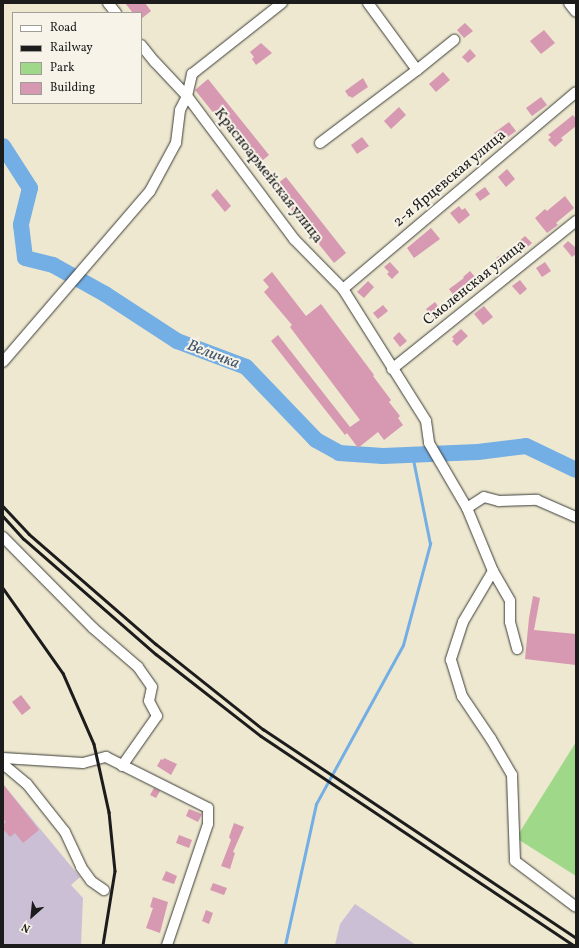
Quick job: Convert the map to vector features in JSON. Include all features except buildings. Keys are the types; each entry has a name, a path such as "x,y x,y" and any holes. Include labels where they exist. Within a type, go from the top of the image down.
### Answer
{"street":[{"path":"108,3 115,12"},
{"path":"3,362 150,191 176,143 180,110 187,96 192,74 282,3"},
{"path":"368,3 417,70"},
{"path":"569,3 576,12"},
{"path":"320,143 417,70 454,40"},
{"name":"Красноармейская улица","path":"142,46 154,62 187,96 294,239 343,289 426,422 429,443 467,508 493,571 510,601 510,622 517,649"},
{"name":"2-я Ярцевская улица","path":"343,289 576,92"},
{"name":"Смоленская улица","path":"392,369 576,221"},
{"path":"467,508 484,497 499,501 537,500 576,517"},
{"path":"3,538 93,628 138,667 152,687 149,701 157,716 122,766"},
{"path":"493,571 463,622 451,660 462,696 491,738 512,775 515,861 576,907"},
{"path":"3,758 83,763 106,757 208,808 208,824 167,945"},
{"path":"3,764 32,790 65,832 81,867 91,880 104,890"}],"shaded area":[{"path":"3,784 80,877 71,885 83,898 81,945 3,945"},
{"path":"355,904 416,945 335,945 340,924"}],"green space":[{"path":"576,742 576,876 516,838"}],"waterway":[{"name":"Величка","path":"3,146 30,188 21,225 25,258 53,265 105,294 177,341 246,367 316,440 339,453 383,456 478,452 526,446 576,470"},
{"path":"285,945 316,804 403,645 430,544 412,455"}],"railway":[{"path":"3,506 29,534 156,644 263,729 576,938"},
{"path":"3,516 24,539 156,654 261,736 573,945"},
{"path":"3,588 63,673 94,744 109,812 115,871 103,945"}]}
